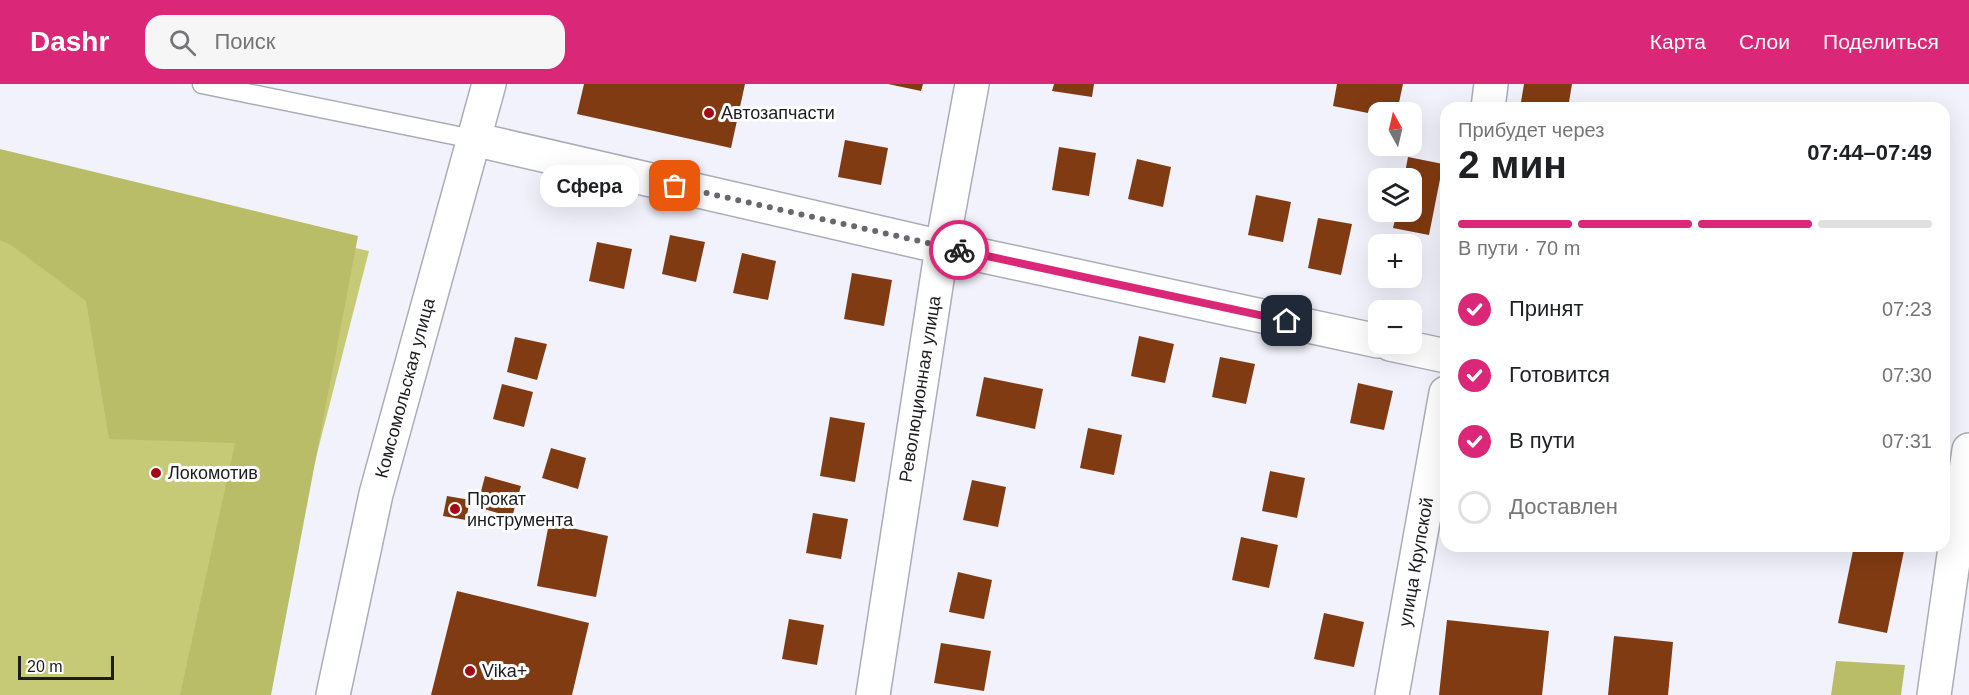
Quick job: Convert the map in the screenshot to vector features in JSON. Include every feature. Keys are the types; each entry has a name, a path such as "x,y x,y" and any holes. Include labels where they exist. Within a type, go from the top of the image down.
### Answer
{"street":[{"name":"Комсомольская улица","path":"333,695 376,494 489,84"},
{"name":"Революционная улица","path":"873,695 942,247 972,84"},
{"path":"1489,102 1491,84"},
{"path":"473,139 942,247 1368,339"},
{"path":"1422,351 1440,355"},
{"name":"улица Крупской","path":"1392,695 1440,427"},
{"path":"1934,695 1962,462"}],"lane":[{"path":"202,84 473,139"}],"green space":[{"path":"0,149 358,236 271,695 180,695 235,443 109,439 86,301 11,245 0,240"},
{"name":"Локомотив","path":"0,170 369,251 255,695 0,695"},
{"path":"1836,661 1905,665 1901,695 1831,695"}],"building":[{"path":"584,84 745,84 731,148 577,114"},
{"path":"888,84 923,84 921,91"},
{"path":"1054,84 1094,84 1092,97 1052,91"},
{"path":"1337,84 1403,84 1399,102 1368,102 1368,113 1333,106"},
{"path":"1524,84 1572,84 1569,102 1521,102"},
{"path":"845,140 888,148 881,185 838,177"},
{"path":"1059,147 1096,153 1089,196 1052,190"},
{"path":"1408,157 1440,163 1440,179 1429,235 1393,228 1394,222 1422,222 1422,168 1406,168"},
{"path":"1137,159 1171,167 1163,207 1128,199"},
{"path":"1256,195 1291,202 1283,242 1248,235"},
{"path":"1318,218 1352,224 1341,275 1308,268"},
{"path":"670,235 705,242 696,282 662,274"},
{"path":"597,242 632,249 624,289 589,281"},
{"path":"742,253 776,261 768,300 733,293"},
{"path":"852,273 892,280 884,326 844,319"},
{"path":"1139,336 1174,344 1165,383 1131,376"},
{"path":"515,337 547,344 537,380 507,372"},
{"path":"1220,357 1255,364 1246,404 1212,397"},
{"path":"984,377 1043,389 1035,429 976,416"},
{"path":"1358,383 1393,391 1384,430 1350,423"},
{"path":"502,384 533,392 524,427 493,419"},
{"path":"830,417 865,423 855,482 820,476"},
{"path":"1088,428 1122,435 1114,475 1080,468"},
{"path":"551,448 586,458 578,489 542,478"},
{"path":"1270,471 1305,478 1297,518 1262,511"},
{"path":"485,476 521,486 512,517 477,507"},
{"path":"972,480 1006,487 998,527 963,520"},
{"path":"447,496 470,500 466,520 443,516"},
{"path":"813,513 848,519 841,559 806,553"},
{"path":"549,523 608,536 596,597 537,586"},
{"path":"1241,537 1278,545 1269,588 1232,580"},
{"path":"1853,552 1904,552 1887,633 1838,623"},
{"path":"958,572 992,580 984,619 949,612"},
{"path":"457,591 589,623 572,695 431,695"},
{"path":"1324,613 1364,622 1354,667 1314,659"},
{"path":"789,619 824,625 817,665 782,659"},
{"path":"1447,620 1549,631 1542,695 1439,695"},
{"path":"1614,636 1673,642 1668,695 1608,695"},
{"path":"941,643 991,651 984,691 934,683"}],"way so far":[{"path":"675,186 959,250"}],"place":[{"name":"Автозапчасти","path":"709,113"},
{"name":"Сфера","path":"675,186"},
{"name":"Локомотив","path":"156,473"},
{"name":"Прокат инструмента","path":"455,509"},
{"name":"Vika+","path":"470,671"}],"route":[{"path":"959,250 1287,321"}]}
